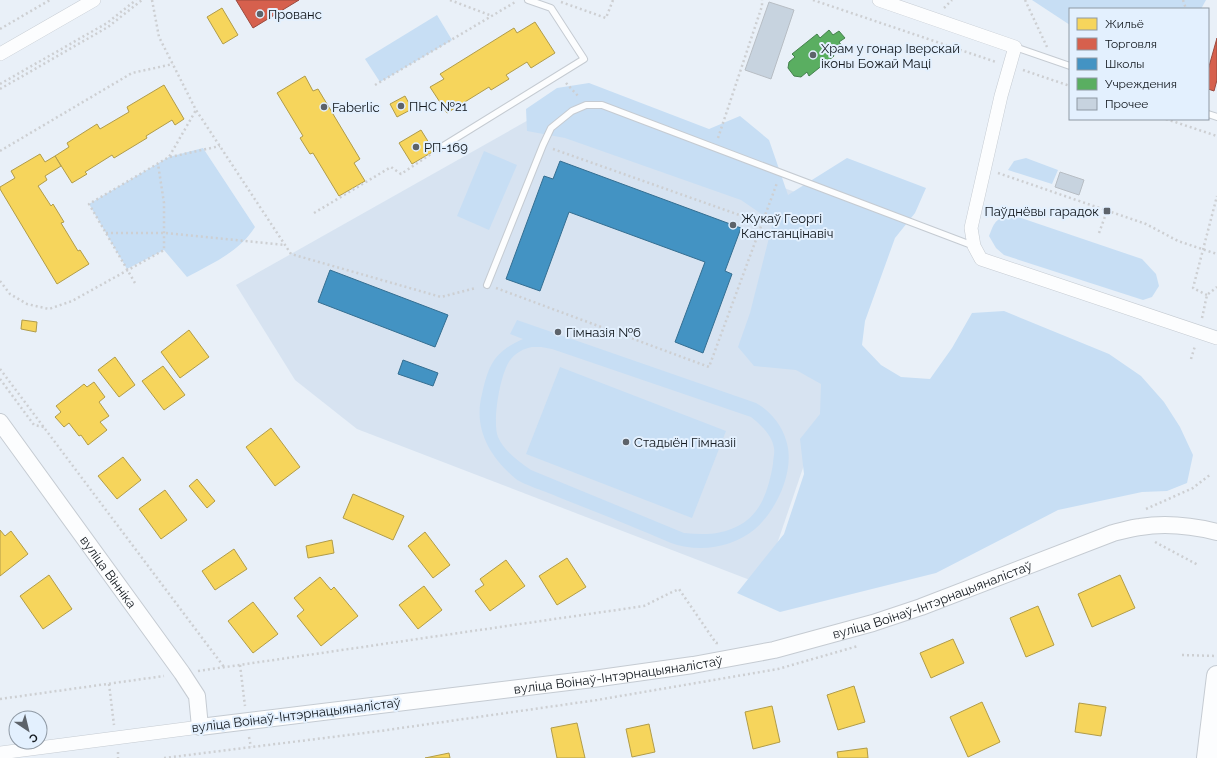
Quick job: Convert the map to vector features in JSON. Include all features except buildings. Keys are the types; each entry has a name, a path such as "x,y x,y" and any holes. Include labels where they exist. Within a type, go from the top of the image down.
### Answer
{"main road":[{"path":"1207,758 1217,676"}],"street":[{"path":"0,54 94,0"},
{"path":"879,0 1015,47 1001,96 971,228 974,246 980,259 1217,338"},
{"name":"вуліца Вінніка","path":"0,422 182,673 197,696 200,727"},
{"name":"вуліца Воінаў-Інтэрнацыяналістаў","path":"0,753 601,678 693,665 774,650 873,623 921,607 1113,533 1140,527 1168,525 1205,529 1217,532"}],"lane":[{"path":"440,148 584,59 551,8 528,0"},
{"path":"1015,47 1069,66"},
{"path":"487,285 542,145 551,128 572,110 586,105 602,105 974,246"}],"path":[{"path":"0,29 50,0"},
{"path":"0,84 107,23 136,0"},
{"path":"0,89 108,27 142,0"},
{"path":"152,0 159,37 196,110 291,254 441,297 487,285 709,367 779,179"},
{"path":"450,0 492,16"},
{"path":"375,85 519,0"},
{"path":"555,0 606,18 612,0"},
{"path":"715,148 762,6 762,0"},
{"path":"813,0 1069,86"},
{"path":"943,9 952,0"},
{"path":"1025,0 1048,48"},
{"path":"0,151 132,73 173,64"},
{"path":"559,75 586,105"},
{"path":"169,157 196,110"},
{"path":"1169,120 1217,136"},
{"path":"542,145 762,223"},
{"path":"135,284 89,204 169,157 220,146"},
{"path":"314,213 391,167 401,174 440,148"},
{"path":"0,281 10,294 27,304 49,309 72,301 164,250 164,204 158,164"},
{"path":"985,168 1146,224 1178,241 1217,254"},
{"path":"1207,295 1194,288 1217,196"},
{"path":"1099,233 1107,211"},
{"path":"106,233 164,233 286,245"},
{"path":"1200,333 1207,295 1217,287"},
{"path":"0,369 224,667"},
{"path":"0,379 34,425 44,427"},
{"path":"1144,510 1193,488 1211,474"},
{"path":"0,700 644,606 679,590 716,642 723,643"},
{"path":"1182,655 1217,656"},
{"path":"109,684 118,758"}],"shaded area":[{"path":"1032,0 1206,0 1202,8 1069,8 1069,24"},
{"path":"437,15 452,40 380,82 365,59"},
{"path":"589,83 709,129 740,116 769,140 788,195 847,158 926,188 915,213 895,238 865,321 862,345 881,365 901,377 930,379 952,348 972,313 1004,311 1109,354 1141,376 1164,402 1180,427 1193,455 1187,483 1167,491 1142,492 1058,510 936,573 780,612 737,593 784,534 804,474 800,439 820,414 821,384 796,370 754,366 738,347 750,313 773,222 741,200 565,138 527,131 526,109 557,88"},
{"name":"Гімназія №6","path":"555,105 886,225 763,585 357,429 295,380 236,285"},
{"path":"203,148 255,227 249,236 225,256 187,277 164,250 127,269 89,204 169,157"},
{"path":"484,151 517,165 489,230 457,216"},
{"path":"1026,158 1058,170 1052,184 1008,170 1014,161"},
{"path":"1012,215 1142,259 1156,274 1159,286 1152,297 1143,300 1004,255 996,248 989,236 995,223 999,219"},
{"path":"517,320 761,406 774,418 784,434 788,451 786,476 771,511 755,529 736,541 715,547 693,548 671,543 516,479 491,452 482,430 480,419 482,394 490,367 499,354 523,339 510,334","holes":["541,347 552,349 751,417 762,427 771,439 774,450 769,482 759,507 746,521 732,529 718,533 684,533 531,470 517,460 504,447 496,430 500,385 507,365 513,357 526,349"]},
{"name":"Стадыён Гімназіі","path":"560,367 726,431 692,518 526,454"}],"place":[{"name":"Прованс","path":"260,14"},
{"name":"Храм у гонар Іверскай іконы Божай Маці","path":"813,55"},
{"name":"ПНС №21","path":"401,106"},
{"name":"Faberlic","path":"324,107"},
{"name":"РП-169","path":"416,147"},
{"name":"Паўднёвы гарадок","path":"1107,211"},
{"name":"Жукаў Георгі Канстанцінавіч","path":"733,225"},
{"name":"Гімназія №6","path":"558,332"},
{"name":"Стадыён Гімназіі","path":"626,442"}]}
